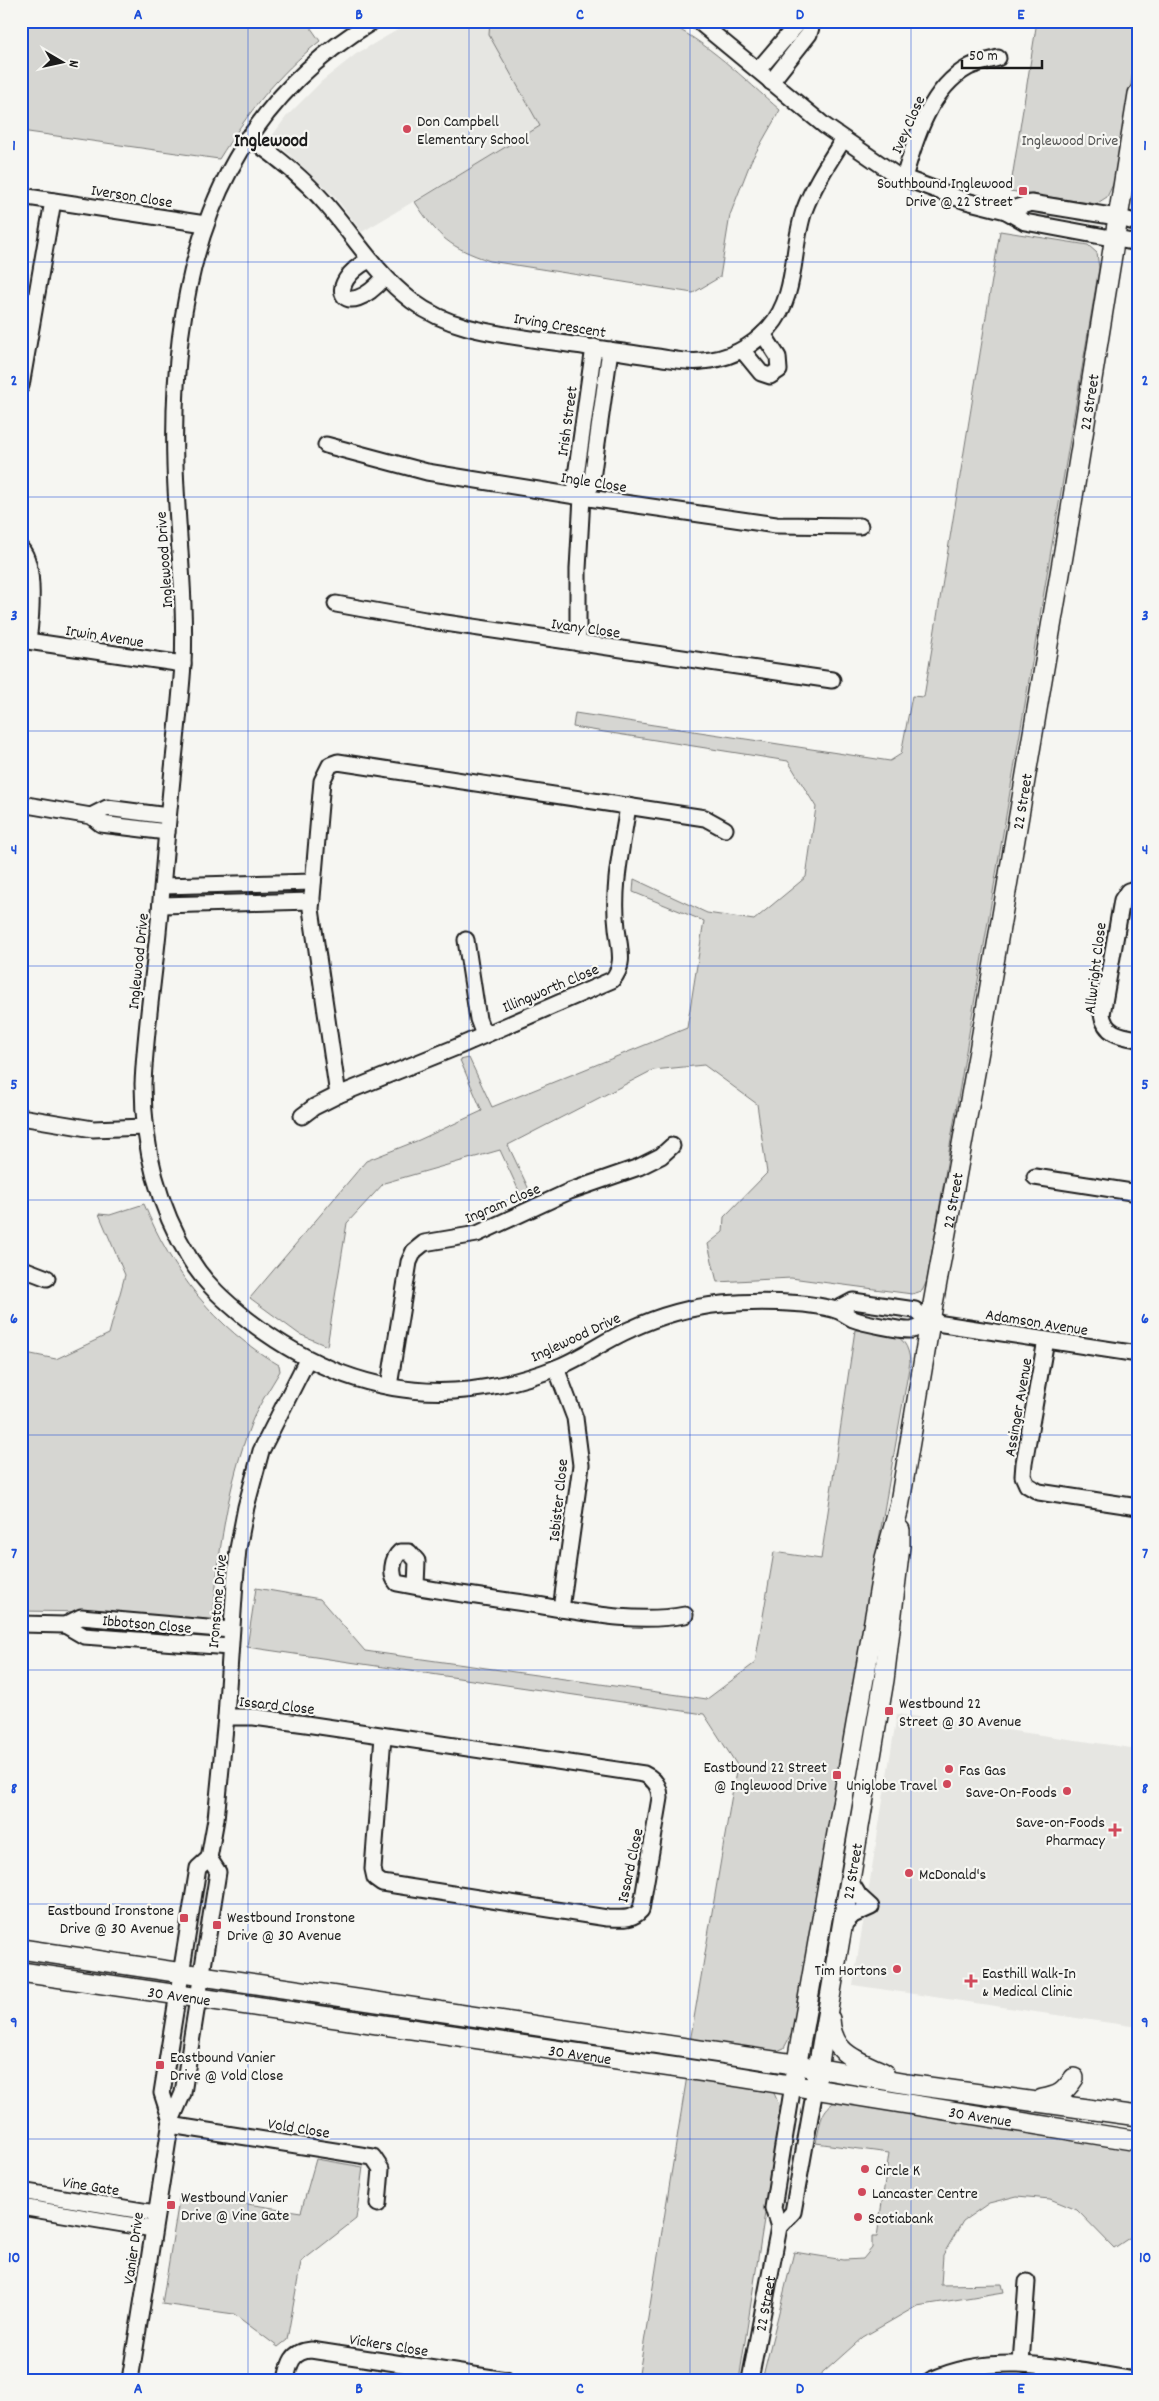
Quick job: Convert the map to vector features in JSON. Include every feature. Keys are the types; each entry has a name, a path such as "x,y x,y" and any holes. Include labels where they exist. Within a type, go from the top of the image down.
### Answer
{"main road":[{"name":"22 Street","path":"793,2085 885,1558 899,1508 1064,548 1116,217 1138,94"},
{"name":"22 Street","path":"815,2089 884,1680 900,1546 899,1508"},
{"name":"30 Avenue","path":"21,1949 796,2064 907,2084 1036,2100 1138,2116"},
{"name":"30 Avenue","path":"21,1972 793,2085 1138,2141"},
{"path":"829,2003 832,2031 840,2050 856,2060 907,2084"},
{"path":"1036,2100 1056,2097 1065,2092 1074,2078 1080,2091 1104,2110"}],"street":[{"name":"Inglewood Drive","path":"373,21 342,40 310,66 271,106 248,137 227,172 205,224 188,292 177,377 175,463 183,584 182,664 163,886 144,1062 144,1127 158,1193 172,1228 191,1262 227,1303 274,1340 307,1360 353,1378 389,1386 438,1392 472,1390 502,1384 556,1368 632,1328 685,1310 722,1304 759,1302 812,1306 836,1310 862,1321 911,1330 930,1322"},
{"path":"698,21 844,140 904,178 966,201 1006,211 1025,222 1138,243"},
{"path":"758,70 800,21"},
{"path":"771,82 809,34 813,21"},
{"name":"Ivey Close","path":"904,178 913,146 928,112 944,90 969,67 998,58"},
{"name":"Irving Crescent","path":"248,137 284,163 325,203 384,278 414,303 445,320 469,328 594,348 700,362 726,357 743,350 763,334 776,320 785,302 804,210 820,176 844,140"},
{"name":"Iverson Close","path":"21,196 205,224"},
{"path":"21,386 53,201"},
{"path":"1006,211 1031,203 1116,217 1138,223"},
{"path":"369,260 347,276 342,284 342,291 346,298 353,300 360,298 384,278"},
{"path":"743,350 761,373 770,376 776,374 779,370 780,361 763,334"},
{"name":"Irish Street","path":"578,643 578,569 582,497 575,483 594,348"},
{"name":"Irish Street","path":"582,497 591,486 610,350"},
{"path":"583,422 599,424"},
{"name":"Ingle Close","path":"326,445 427,472 582,497 781,526 860,526"},
{"path":"21,549 25,553 29,567 32,617 25,640"},
{"name":"Ivany Close","path":"336,604 365,611 832,680"},
{"name":"Irwin Avenue","path":"25,640 182,664"},
{"path":"338,1095 312,917 313,882 322,781 330,765 338,762 705,818 725,829"},
{"path":"21,804 91,816 101,824 167,832"},
{"name":"Illingworth Close","path":"302,1116 314,1107 338,1095 608,982 618,972 621,962 616,913 616,879 628,806"},
{"path":"91,816 107,808 168,816"},
{"path":"163,886 313,882"},
{"name":"Allwright Close","path":"1138,888 1128,891 1122,900 1102,1014 1105,1024 1111,1032 1138,1039"},
{"path":"161,905 312,901"},
{"path":"466,940 478,1019 484,1035"},
{"path":"21,1117 93,1129 144,1127"},
{"name":"Ingram Close","path":"389,1386 409,1262 418,1247 430,1241 478,1234 570,1191 639,1167 661,1156 672,1146"},
{"path":"1035,1177 1138,1193"},
{"path":"21,1268 47,1278"},
{"name":"Inglewood Drive","path":"836,1310 853,1302 914,1310 930,1322"},
{"name":"Adamson Avenue","path":"930,1322 1046,1340 1137,1350"},
{"name":"Assinger Avenue","path":"1046,1340 1024,1463 1023,1476 1027,1485 1038,1492 1138,1507"},
{"name":"Ironstone Drive","path":"178,1995 198,1868 209,1858 216,1819 226,1717 238,1549 253,1478 270,1430 307,1360"},
{"name":"Isbister Close","path":"556,1368 575,1418 581,1465 560,1609"},
{"path":"416,1586 634,1620 685,1615"},
{"name":"Ibbotson Close","path":"21,1624 65,1625 81,1617 231,1630"},
{"name":"Ibbotson Close","path":"65,1625 84,1636 230,1647"},
{"name":"Issard Close","path":"226,1717 254,1717 383,1736 651,1777 659,1788 660,1798 641,1910 635,1916 627,1919 607,1918 382,1884 375,1878 372,1869 383,1736"},
{"name":"Ironstone Drive","path":"198,1998 218,1872 209,1858"},
{"name":"Vanier Drive","path":"170,2123 162,2093 178,1995"},
{"name":"Vanier Drive","path":"130,2380 170,2123 183,2093 198,1998"},
{"name":"22 Street","path":"750,2380 779,2227 773,2208 793,2085"},
{"name":"22 Street","path":"779,2227 793,2212 815,2089"},
{"name":"Vold Close","path":"170,2123 373,2157 381,2169 378,2204"},
{"name":"Vine Gate","path":"21,2191 155,2213"},
{"path":"73,2216 74,2200"},
{"name":"Vine Gate","path":"21,2207 153,2229"},
{"path":"1021,2363 1027,2282"},
{"name":"Vickers Close","path":"286,2380 289,2363 292,2358 301,2352 311,2350 506,2380"},
{"path":"931,2380 976,2365 1021,2363 1134,2380"}],"shaded area":[{"name":"Don Campbell Elementary School","path":"413,21 490,21 489,35 541,126 362,232 335,197 272,136 286,117 322,81 356,54"},
{"path":"897,1714 1138,1749 1138,2027 853,1985"}],"green space":[{"path":"21,21 306,21 320,41 290,67 264,96 219,159 21,131"},
{"path":"490,21 663,21 679,29 710,50 780,110 751,161 730,215 720,277 693,293 490,261 464,251 438,233 415,202 540,126 489,35"},
{"name":"Inglewood Drive","path":"1037,21 1138,21 1138,39 1116,178 1107,197 1096,204 1010,191"},
{"path":"1000,231 1088,245 1097,253 1099,268 927,1281 922,1291 912,1294 791,1278 717,1282 708,1244 723,1232 724,1217 767,1173 757,1104 704,1065 653,1070 508,1145 533,1198 524,1202 500,1150 384,1183 347,1223 327,1346 299,1334 250,1298 366,1161 419,1140 482,1111 460,1060 469,1058 492,1107 687,1028 704,921 633,892 634,879 707,913 754,920 806,877 816,807 788,761 573,727 575,713 890,761 901,754 912,696 924,697"},
{"path":"144,1204 168,1253 198,1296 235,1334 279,1365 280,1371 252,1421 236,1470 221,1545 213,1621 95,1612 21,1611 21,1352 56,1359 109,1334 125,1275 99,1214 110,1215"},
{"path":"855,1330 884,1332 899,1338 908,1351 910,1362 793,2031 784,2048 775,2052 690,2042 737,1765 704,1714 247,1647 256,1588 320,1599 365,1651 707,1699 755,1663 774,1552 821,1559"},
{"path":"687,2076 766,2087 774,2093 781,2110 739,2380 638,2380"},
{"path":"839,2100 1138,2147 1138,2232 1114,2248 1077,2210 1050,2199 1017,2196 989,2203 963,2221 943,2255 941,2285 1002,2284 1004,2292 917,2306 863,2337 815,2380 762,2380 794,2252 844,2260 863,2259 872,2248 872,2237 877,2237 889,2153 816,2143 824,2112"},
{"path":"316,2159 363,2167 356,2219 301,2262 287,2340 278,2347 234,2314 162,2304 180,2194 301,2212"}],"place":[{"name":"Don Campbell Elementary School","path":"407,129"},
{"name":"Southbound Inglewood Drive @ 22 Street","path":"1023,191"},
{"name":"Westbound 22 Street @ 30 Avenue","path":"889,1711"},
{"name":"Fas Gas","path":"949,1769"},
{"name":"Eastbound 22 Street @ Inglewood Drive","path":"837,1775"},
{"name":"Uniglobe Travel","path":"947,1784"},
{"name":"Save-On-Foods","path":"1067,1791"},
{"name":"Save-on-Foods Pharmacy","path":"1115,1830"},
{"name":"McDonald's","path":"909,1873"},
{"name":"Eastbound Ironstone Drive @ 30 Avenue","path":"184,1918"},
{"name":"Westbound Ironstone Drive @ 30 Avenue","path":"217,1925"},
{"name":"Tim Hortons","path":"897,1969"},
{"name":"Easthill Walk-In & Medical Clinic","path":"971,1981"},
{"name":"Eastbound Vanier Drive @ Vold Close","path":"160,2065"},
{"name":"Circle K","path":"865,2169"},
{"name":"Lancaster Centre","path":"862,2192"},
{"name":"Westbound Vanier Drive @ Vine Gate","path":"171,2205"},
{"name":"Scotiabank","path":"858,2217"}],"district":[{"name":"Inglewood","path":"271,139"}]}
